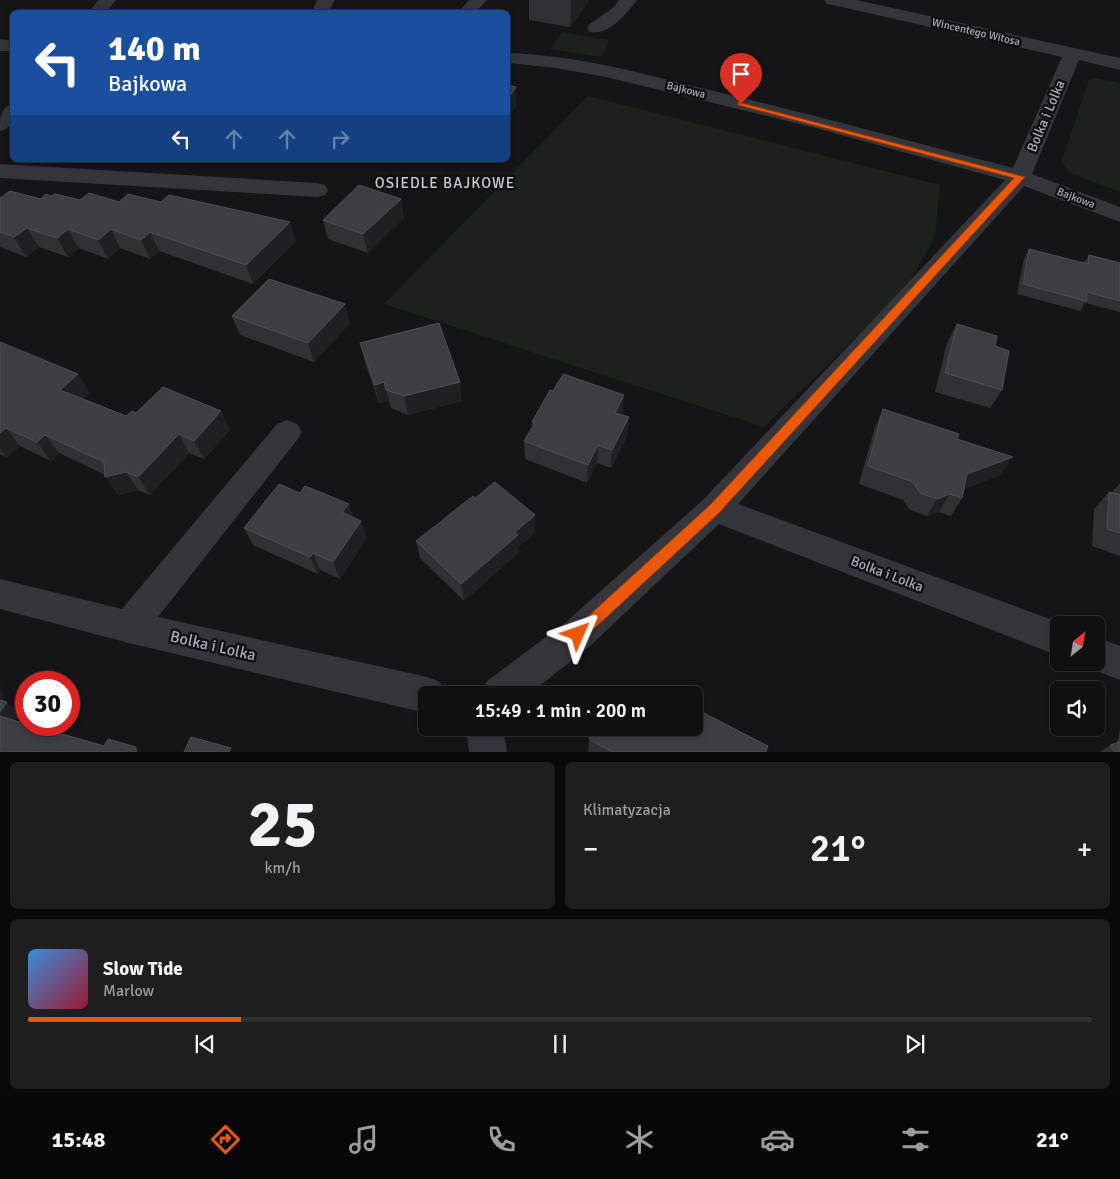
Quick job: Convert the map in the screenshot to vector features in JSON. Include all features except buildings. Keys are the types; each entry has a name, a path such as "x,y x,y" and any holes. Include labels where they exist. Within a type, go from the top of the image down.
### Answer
{"street":[{"path":"468,10 478,0"},
{"path":"596,28 620,11 628,0"},
{"name":"Wincentego Witosa","path":"833,0 871,4 1120,64"},
{"path":"854,18 871,4"},
{"name":"Bolka i Lolka","path":"511,686 578,634 714,509 1020,177 1073,54"},
{"name":"Bajkowa","path":"510,58 556,62 606,70 818,122 1020,177 1120,215"},
{"path":"0,124 10,112"},
{"path":"0,171 317,190"},
{"path":"129,627 287,432"},
{"name":"Bolka i Lolka","path":"714,509 1050,636"},
{"name":"Bolka i Lolka","path":"0,594 129,627 418,693"},
{"path":"1105,657 1120,662"},
{"path":"486,736 488,752"}],"shaded area":[{"path":"562,32 609,40 601,57 550,49"},
{"path":"1096,78 1120,83 1120,192 1070,173 1062,161 1089,79"},
{"path":"588,96 940,185 935,236 907,287 764,427 384,304"}],"district":[{"name":"OSIEDLE BAJKOWE","path":"445,183"}],"route":[{"path":"578,634 714,509 1020,177 818,122 741,104"}]}
